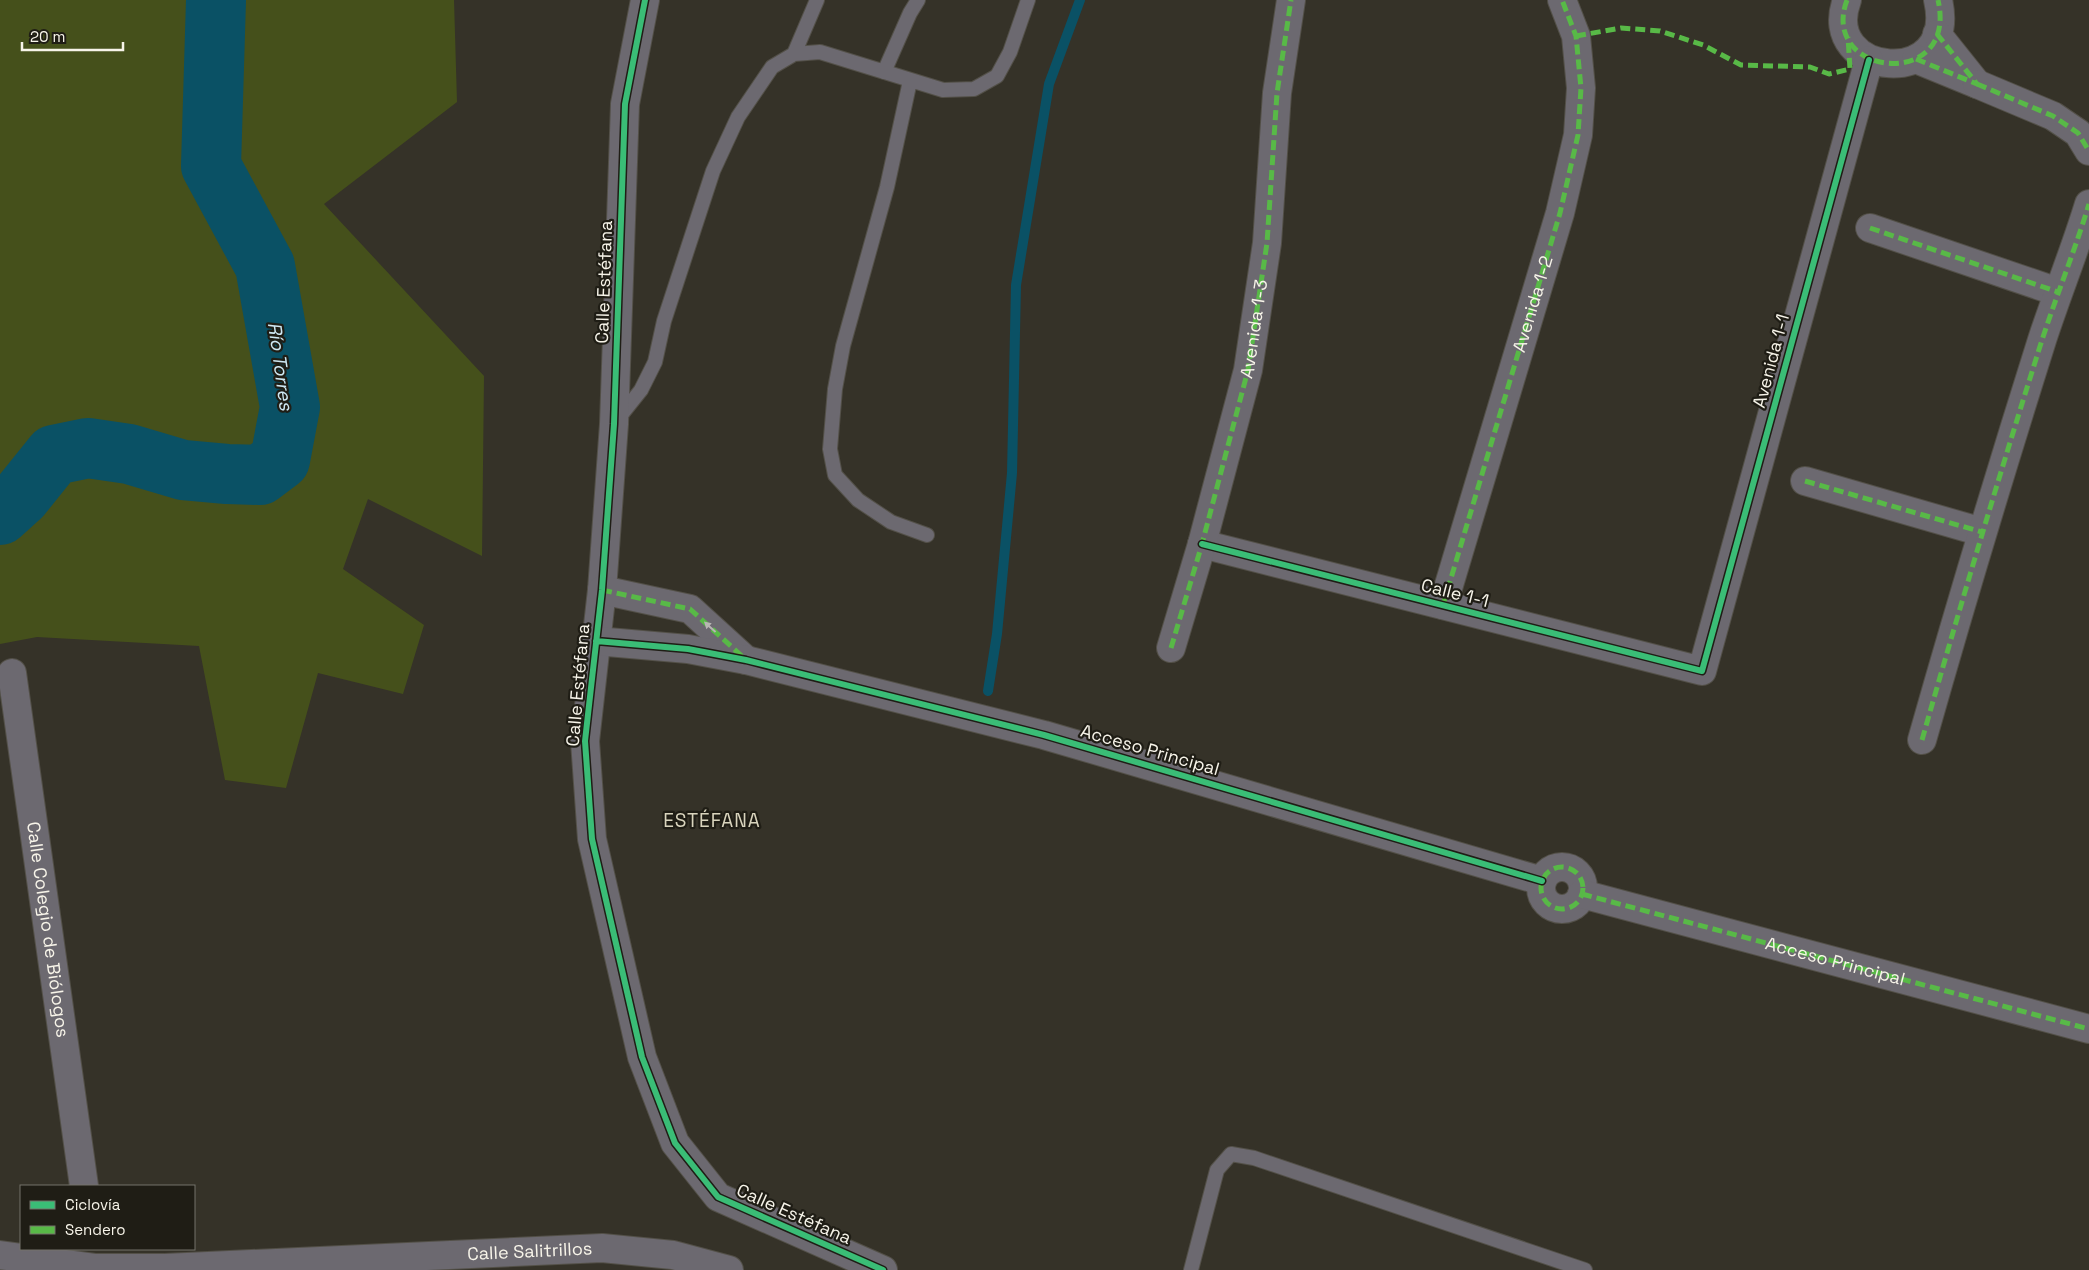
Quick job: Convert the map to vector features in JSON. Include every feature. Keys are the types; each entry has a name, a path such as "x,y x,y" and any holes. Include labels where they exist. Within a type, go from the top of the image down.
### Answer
{"street":[{"name":"Calle Estéfana","path":"645,0 625,104 614,424 602,590 585,741 592,839 642,1057 675,1143 718,1197 883,1270"},
{"name":"Avenida 1-3","path":"1170,648 1202,544 1248,370 1268,243 1277,93 1291,0"},
{"name":"Avenida 1-2","path":"1443,606 1560,213 1578,136 1581,88 1576,36 1562,0"},
{"path":"1847,0 1844,23 1848,37 1857,50 1869,60 1885,65 1901,64 1916,59 1929,48 1938,34 1940,17 1938,0"},
{"path":"1938,34 1977,84"},
{"path":"1916,59 2052,116 2078,133 2089,151"},
{"name":"Avenida 1-1","path":"1702,671 1869,60"},
{"path":"1922,740 1982,532 2058,292 2089,204"},
{"path":"1870,228 2058,292"},
{"path":"1805,481 1982,532"},
{"name":"Calle 1-1","path":"1202,544 1702,671"},
{"path":"602,590 690,609 746,660"},
{"name":"Acceso Principal","path":"596,641 688,649 746,660 1044,735 1542,881 1545,875 1556,867 1569,868 1579,875 1583,888 1582,894 2089,1029"},
{"name":"Calle Colegio de Biólogos","path":"12,673 84,1185"},
{"name":"Calle Salitrillos","path":"0,1255 95,1258 165,1268 300,1266 602,1248 673,1254 729,1270"}],"lane":[{"path":"794,54 817,0"},
{"path":"884,72 910,13 918,0"},
{"path":"614,424 641,390 655,362 664,321 713,171 738,117 772,68 794,54 820,52 943,90 974,89 996,76 1010,52 1028,0"},
{"path":"910,81 887,187 843,346 835,390 830,449 835,475 858,500 891,522 927,535"},
{"path":"1191,1270 1217,1170 1230,1154 1254,1158 1586,1270"}],"green space":[{"path":"0,0 454,0 457,102 324,204 484,376 482,556 368,499 343,569 424,625 403,694 318,673 286,788 225,780 199,646 37,637 0,644"}],"waterway":[{"name":"Río Torres","path":"0,515 21,496 54,455 88,448 129,454 183,470 227,474 260,475 280,460 290,407 265,266 211,166 216,0"},
{"path":"988,691 997,634 1012,473 1016,285 1049,84 1080,0"}],"marked path":[{"path":"1171,648 1202,544 1248,370 1267,243 1277,93 1291,0"},
{"path":"1443,605 1560,213 1578,135 1581,88 1576,36 1562,0"},
{"path":"1847,0 1843,26 1852,45 1869,58 1890,63 1911,61 1929,50 1939,30 1938,0"},
{"path":"1576,36 1621,28 1660,31 1703,45 1741,65 1810,67 1829,74 1850,69 1848,37"},
{"path":"1916,59 1977,84 1937,34"},
{"path":"1977,84 2053,116 2078,133 2089,151"},
{"path":"1922,740 2026,390 2089,204"},
{"path":"1870,228 2058,292"},
{"path":"1805,481 1982,532"},
{"path":"602,590 690,609 744,658"},
{"path":"1566,867 1574,870 1580,876 1583,888 1580,900 1574,906 1558,909 1550,906 1544,900 1541,884 1544,876 1550,870 1566,867"},
{"path":"1582,894 2089,1029"}],"cycle path":[{"path":"645,0 625,104 614,424 602,590 585,741 592,839 642,1057 675,1143 718,1197 883,1270"},
{"path":"1202,544 1702,671 1869,60"},
{"path":"596,641 688,649 746,660 1044,735 1542,881"}],"district":[{"name":"ESTÉFANA","path":"712,820"}]}
